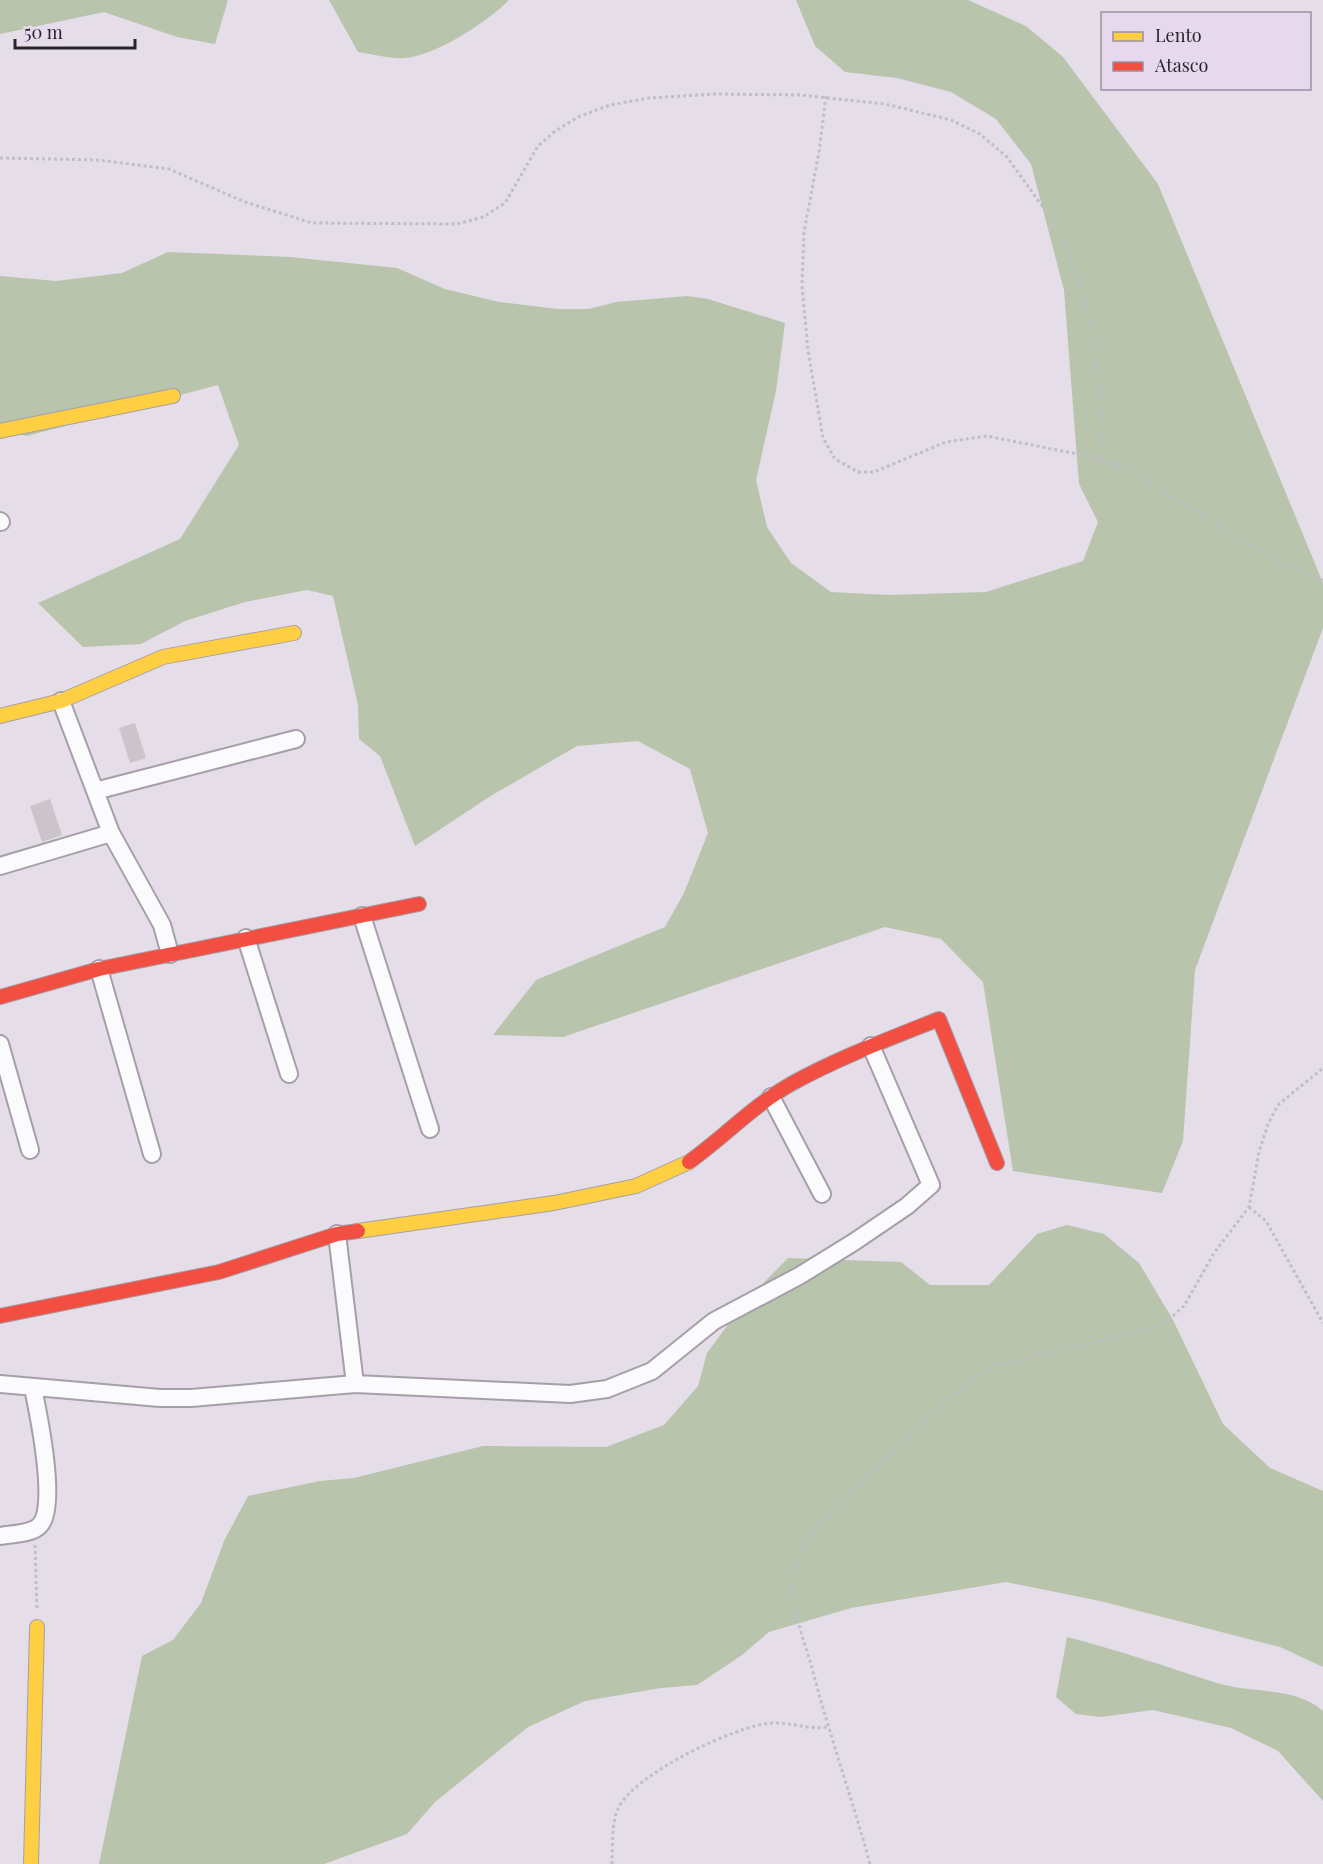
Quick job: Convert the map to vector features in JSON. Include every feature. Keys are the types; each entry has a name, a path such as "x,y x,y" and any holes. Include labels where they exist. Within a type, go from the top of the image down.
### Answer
{"street":[{"path":"0,431 173,396"},
{"path":"0,716 61,701 162,657 294,633"},
{"path":"61,701 111,833 162,925 170,954"},
{"path":"95,791 296,739"},
{"path":"0,866 111,833"},
{"path":"0,998 99,969 419,904"},
{"path":"362,916 430,1129"},
{"path":"246,938 289,1074"},
{"path":"99,969 152,1154"},
{"path":"0,1316 207,1274 337,1234 554,1203 636,1186 690,1162 771,1097 792,1084 871,1047 939,1019 997,1163"},
{"path":"0,1044 30,1150"},
{"path":"0,1384 135,1397 191,1398 356,1384 556,1393 608,1389 652,1371 714,1321 799,1276 854,1242 907,1206 931,1185 871,1047"},
{"path":"771,1097 822,1194"},
{"path":"337,1234 356,1384"},
{"path":"0,1536 40,1526 44,1516 47,1488 44,1450 33,1388"},
{"path":"31,1864 37,1627"}],"path":[{"path":"0,158 98,160 169,169 245,202 312,223 457,224 483,218 505,203 538,146 554,132 578,117 610,105 649,98 716,94 826,96 885,104 951,120 980,134 1007,157 1050,217 1077,273 1100,382 1103,460"},
{"path":"826,96 819,152 804,232 802,286 812,382 823,438 829,453 841,465 867,473 897,464 946,442 987,436 1103,460 1127,469 1280,563 1323,580"},
{"path":"870,1864 827,1727 794,1603 797,1565 806,1546 826,1520 949,1398 996,1365 1151,1329 1167,1321 1184,1306 1214,1253 1249,1207 1259,1152 1278,1105 1323,1068"},
{"path":"1249,1207 1266,1221 1323,1323"},
{"path":"35,1528 37,1627"},
{"path":"612,1864 618,1809 633,1790 652,1777 706,1744 731,1732 772,1723 827,1727"}],"green space":[{"path":"0,0 228,0 215,44 177,37 104,12 0,34"},
{"path":"329,0 509,0 488,18 445,45 416,56 399,58 358,52"},
{"path":"796,0 968,0 1026,26 1063,57 1158,184 1323,583 1323,628 1195,970 1183,1141 1162,1193 1013,1171 983,982 941,939 885,927 563,1037 493,1035 536,980 665,927 684,893 708,833 690,769 638,741 577,746 489,797 415,846 380,756 359,739 358,705 333,596 307,590 245,602 185,621 141,644 83,647 38,603 180,539 239,445 218,385 27,436 0,429 0,276 56,281 122,273 168,252 290,257 397,268 445,289 499,302 558,309 589,309 616,302 687,296 708,299 785,323 776,391 756,480 767,527 791,563 831,592 889,595 986,592 1083,561 1098,522 1079,484 1064,290 1031,164 996,119 951,92 897,78 845,72 815,46"},
{"path":"1067,1225 1104,1234 1139,1263 1173,1320 1223,1424 1270,1468 1323,1491 1323,1667 1280,1647 1100,1601 1006,1582 851,1608 769,1632 742,1655 697,1685 661,1688 585,1701 528,1727 435,1802 407,1834 324,1864 99,1864 142,1656 173,1640 201,1603 224,1541 248,1496 320,1481 354,1478 483,1446 606,1447 664,1425 698,1386 707,1353 744,1303 788,1258 901,1262 930,1285 989,1285 1037,1234"},
{"path":"1067,1637 1217,1683 1286,1694 1312,1703 1323,1711 1323,1801 1278,1751 1231,1728 1153,1710 1101,1717 1076,1714 1056,1697"}],"building":[{"path":"135,723 146,758 130,763 119,728"},
{"path":"50,799 62,835 42,842 30,806"}],"traffic: slow":[{"path":"0,431 173,396"},
{"path":"0,716 61,701 163,657 294,633"},
{"path":"358,1231 554,1203 636,1186 689,1162"},
{"path":"31,1864 37,1627"}],"traffic: jam":[{"path":"0,997 99,969 419,904"},
{"path":"689,1162 777,1092 845,1057 939,1019 997,1163"},
{"path":"0,1316 219,1272 337,1234 358,1231"}]}
